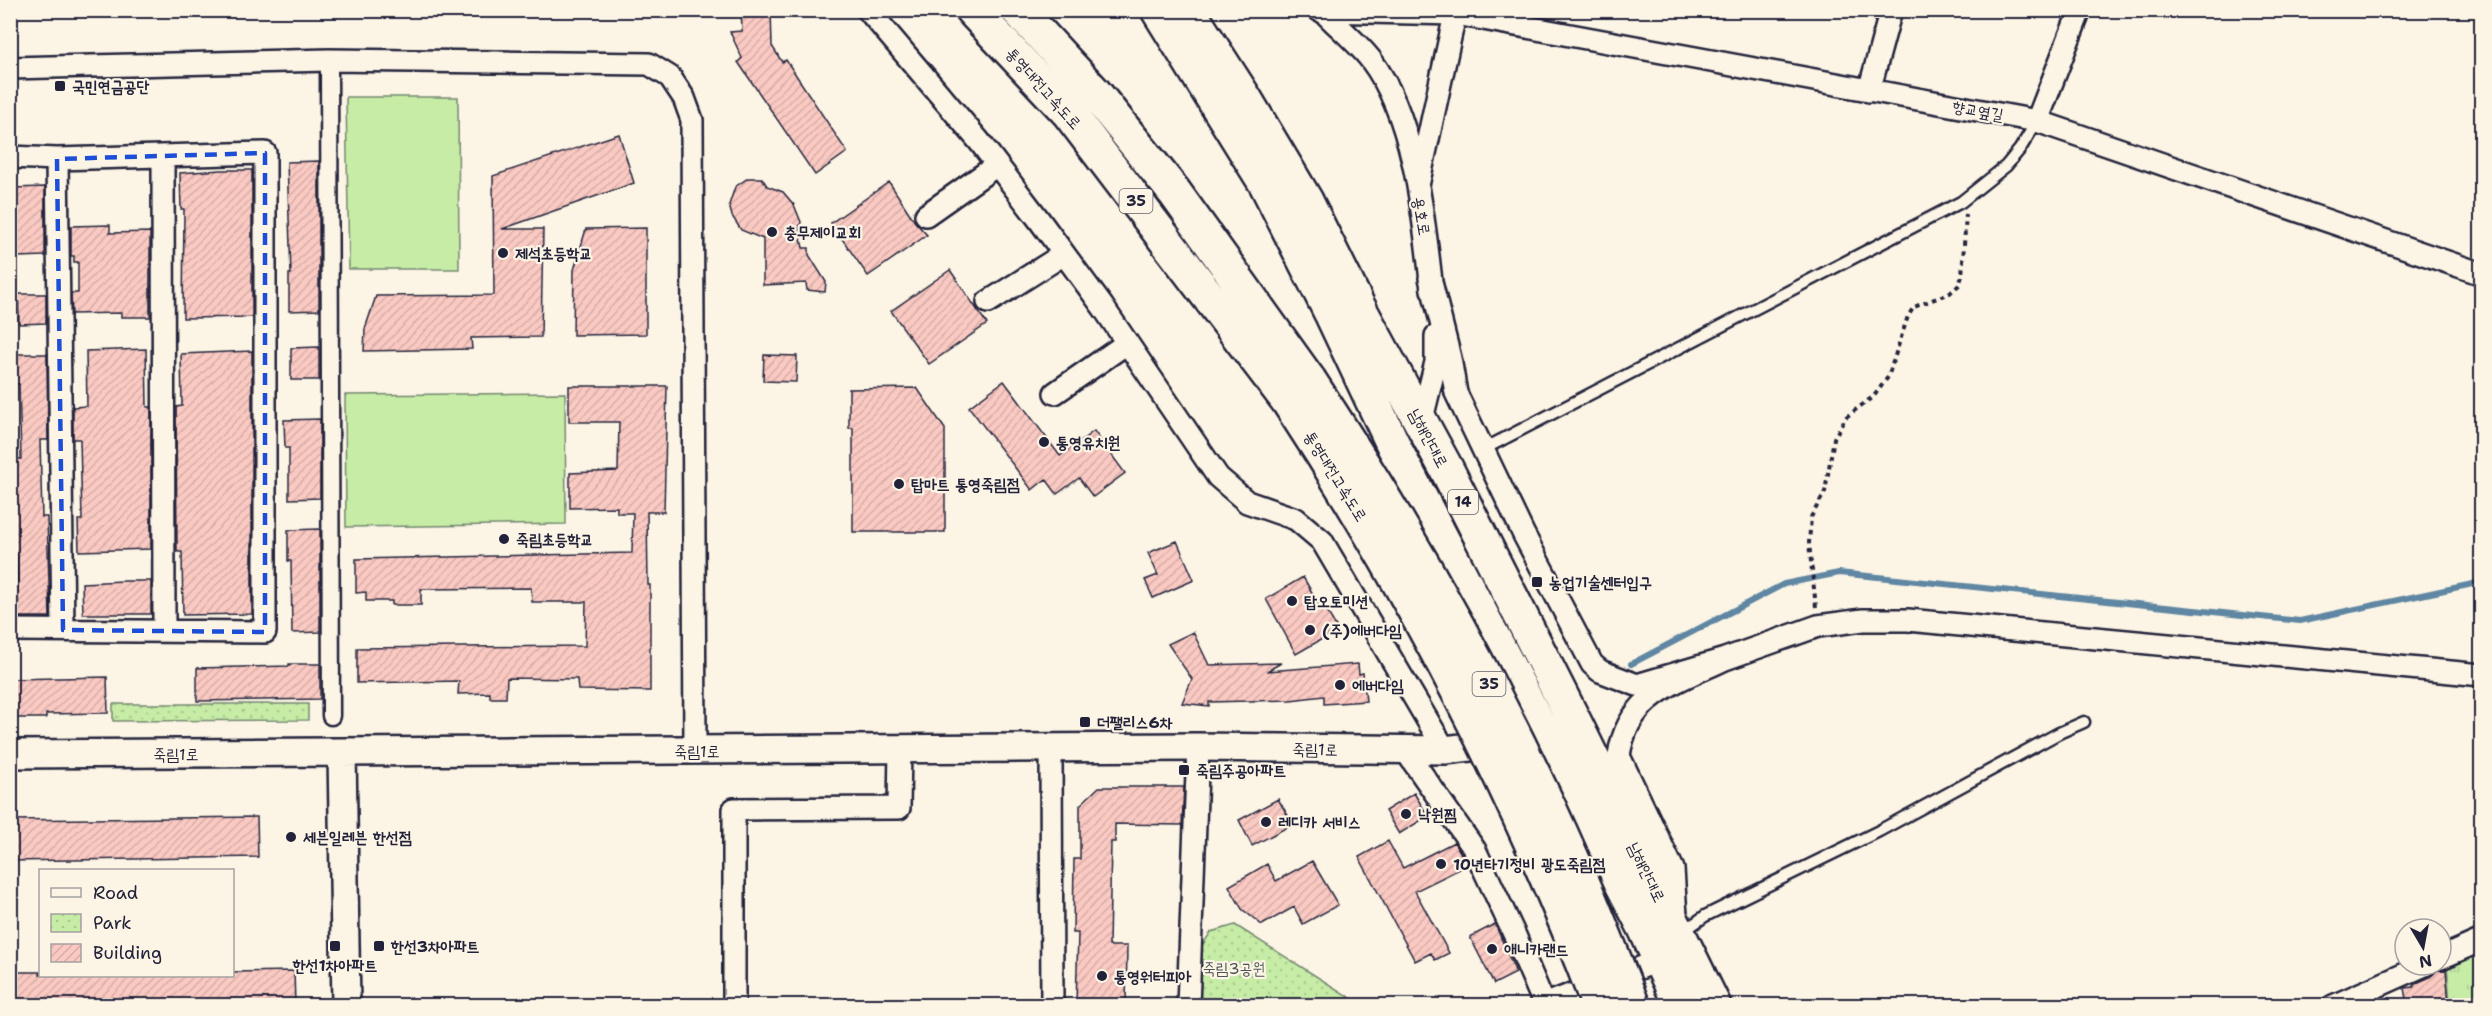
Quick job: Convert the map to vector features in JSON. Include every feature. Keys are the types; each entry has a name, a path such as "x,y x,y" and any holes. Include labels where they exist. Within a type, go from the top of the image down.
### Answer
{"main road":[{"name":"통영대전고속도로","path":"972,10 1069,113 1298,390 1368,470 1488,683 1538,783 1585,885 1634,1005"},
{"name":"통영대전고속도로","path":"1018,10 1094,92 1175,193 1298,390 1350,497 1407,597 1491,756 1563,911 1599,1005"},
{"name":"남해안대로","path":"1158,10 1266,184 1331,313 1398,455 1644,926 1681,1005"},
{"name":"남해안대로","path":"1188,10 1244,97 1306,201 1358,306 1422,423 1575,723 1714,1005"}],"street":[{"path":"868,10 997,165 1064,254 1218,477 1247,502 1296,519 1322,541 1445,750"},
{"path":"1869,91 1891,10"},
{"path":"2037,121 2080,10"},
{"path":"1321,11 1371,61 1397,107 1417,188"},
{"name":"향교옆길","path":"1321,11 1456,12 2037,121 2481,274"},
{"name":"용호로","path":"1422,423 1436,362 1431,278 1425,227 1417,188 1456,12"},
{"path":"10,68 328,60 649,64 670,77 684,98 692,120 694,751"},
{"path":"328,60 332,716"},
{"path":"10,157 57,159 265,153 265,632 10,630"},
{"path":"163,157 164,631"},
{"path":"57,159 63,630"},
{"path":"926,215 997,165"},
{"path":"988,302 1064,254"},
{"path":"1431,278 1456,393 1524,535 1592,664 1600,671 1637,685 1725,659 1818,626 1863,620 1908,620 2481,675"},
{"path":"1055,393 1127,343"},
{"path":"1678,935 1673,869 1619,756 1621,743 1629,724 1646,701 1662,689 1725,659"},
{"name":"죽림1로","path":"10,754 1198,747 1445,750 1505,743 1543,735 1575,723"},
{"path":"1188,1005 1198,747"},
{"path":"1051,748 1052,1005"},
{"path":"734,1005 734,809 899,808 900,749"},
{"path":"1405,750 1474,850 1545,1005 1659,961"},
{"path":"342,753 346,1005"},
{"path":"2453,953 2481,940"},
{"path":"2333,1005 2397,977"}],"lane":[{"path":"1482,450 1961,202 2006,166 2020,149 2037,121"},
{"path":"1678,935 1705,916 1879,831 2059,733 2084,722"}],"path":[{"path":"1815,592 1809,543 1811,517 1825,492 1834,438 1846,417 1874,396 1888,377 1908,316 1914,307 1950,293 1959,285 1962,276 1966,213 1961,202"}],"highlighted area":[{"path":"265,153 265,632 63,630 57,159"}],"green space":[{"path":"346,97 458,97 459,269 349,269"},
{"path":"565,393 566,524 346,527 345,395"},
{"path":"113,704 308,704 308,720 113,721"},
{"name":"죽림3공원","path":"1235,925 1361,1005 1196,1006 1199,950 1211,932"},
{"path":"2481,947 2481,1005 2450,1005 2448,977 2453,977 2453,961"}],"building":[{"path":"741,10 771,10 772,46 782,62 786,60 847,152 815,175 738,62 742,58 730,32 742,31"},
{"name":"제석초등학교","path":"619,134 634,183 502,229 543,229 541,337 471,338 472,349 364,351 365,329 376,296 494,295 493,176"},
{"path":"319,161 319,310 289,311 289,274 291,274 287,162"},
{"path":"252,170 252,317 183,318 184,209 181,209 180,173"},
{"name":"충무제이교회","path":"748,178 762,178 767,186 783,192 794,205 801,222 799,229 803,248 809,248 809,255 826,282 825,292 807,290 806,283 763,285 763,239 741,230 732,216 729,205 735,187"},
{"path":"889,182 915,222 927,235 868,276 831,223"},
{"path":"45,187 45,256 18,257 17,217 13,217 12,188"},
{"path":"110,225 110,233 150,232 150,317 121,317 121,313 72,314 71,293 78,293 78,262 74,262 74,256 71,256 71,226"},
{"path":"646,228 646,334 573,335 574,270 586,229"},
{"path":"950,270 987,324 929,364 891,311"},
{"path":"18,294 46,294 46,323 19,324"},
{"path":"319,347 319,380 291,380 291,348"},
{"path":"146,349 147,407 151,407 151,549 79,551 78,520 82,520 80,439 73,439 73,407 87,406 86,351"},
{"path":"252,351 252,614 183,615 182,552 178,552 177,549 176,407 182,406 181,354"},
{"path":"13,354 47,354 48,440 40,440 42,517 47,517 50,617 18,617 17,554 10,554 10,520 13,520 12,459 21,459 19,384 13,384"},
{"path":"764,355 797,356 796,382 763,381"},
{"path":"1004,381 1060,456 1094,431 1125,473 1093,497 1079,478 1057,494 1046,479 1032,490 969,407"},
{"path":"569,386 667,386 664,512 647,512 650,691 578,690 577,679 507,678 506,698 490,698 490,693 458,694 459,681 357,683 357,648 585,646 586,602 532,602 531,588 421,589 421,605 392,605 392,601 366,601 366,592 356,593 356,559 632,553 633,513 617,513 617,507 570,508 570,473 618,471 619,422 569,422"},
{"name":"탑마트 통영죽림점","path":"917,388 945,429 945,532 853,532 853,428 849,428 849,389"},
{"path":"320,419 320,498 289,499 289,448 285,448 284,420"},
{"path":"320,529 320,632 292,633 288,530"},
{"path":"1177,541 1194,580 1153,598 1145,580 1158,575 1148,553"},
{"path":"1303,577 1321,608 1324,606 1338,630 1296,654 1266,599"},
{"path":"151,581 151,614 83,614 82,583"},
{"path":"1193,632 1209,665 1281,663 1267,671 1358,664 1359,674 1363,673 1366,701 1324,704 1324,696 1290,700 1209,702 1209,706 1182,703 1192,679 1168,644"},
{"path":"289,664 320,664 320,699 197,701 197,668 289,666"},
{"path":"107,677 108,713 46,714 46,718 10,718 10,679"},
{"path":"1099,787 1184,787 1182,825 1115,824 1115,842 1111,842 1109,946 1127,946 1126,1005 1076,1005 1078,933 1073,933 1074,859 1080,859 1080,805"},
{"name":"낙원찜","path":"1414,793 1428,816 1399,834 1385,811"},
{"name":"레디카 서비스","path":"1278,799 1293,824 1252,846 1239,820"},
{"path":"257,817 258,857 10,861 10,820"},
{"path":"1388,841 1403,868 1454,842 1468,865 1415,891 1449,953 1435,960 1431,953 1415,961 1359,857"},
{"path":"1312,861 1338,905 1303,924 1294,907 1262,925 1242,909 1229,886 1267,864 1276,881"},
{"name":"애니카랜드","path":"1495,924 1516,973 1494,984 1470,937"},
{"path":"294,971 295,1005 10,1005 10,972 39,972 39,977 234,977 234,972"},
{"path":"2430,977 2447,977 2449,1005 2407,1005 2404,988 2414,987 2414,984"}],"waterway":[{"path":"1631,664 1784,584 1839,573 2300,621 2482,582"}],"place":[{"name":"국민연금공단","path":"60,86"},
{"name":"충무제이교회","path":"772,232"},
{"name":"제석초등학교","path":"503,253"},
{"name":"통영유치원","path":"1044,442"},
{"name":"탑마트 통영죽림점","path":"899,484"},
{"name":"죽림초등학교","path":"504,539"},
{"name":"농업기술센터입구","path":"1537,582"},
{"name":"탑오토미션","path":"1292,601"},
{"name":"(주)에버다임","path":"1310,630"},
{"name":"에버다임","path":"1340,685"},
{"name":"더팰리스6차","path":"1085,722"},
{"name":"죽림주공아파트","path":"1184,770"},
{"name":"낙원찜","path":"1406,814"},
{"name":"레디카 서비스","path":"1266,822"},
{"name":"세븐일레븐 한선점","path":"291,837"},
{"name":"10년타기정비 광도죽림점","path":"1441,864"},
{"name":"한선1차아파트","path":"335,946"},
{"name":"한선3차아파트","path":"379,946"},
{"name":"애니카랜드","path":"1492,949"},
{"name":"통영워터피아","path":"1102,976"}]}
